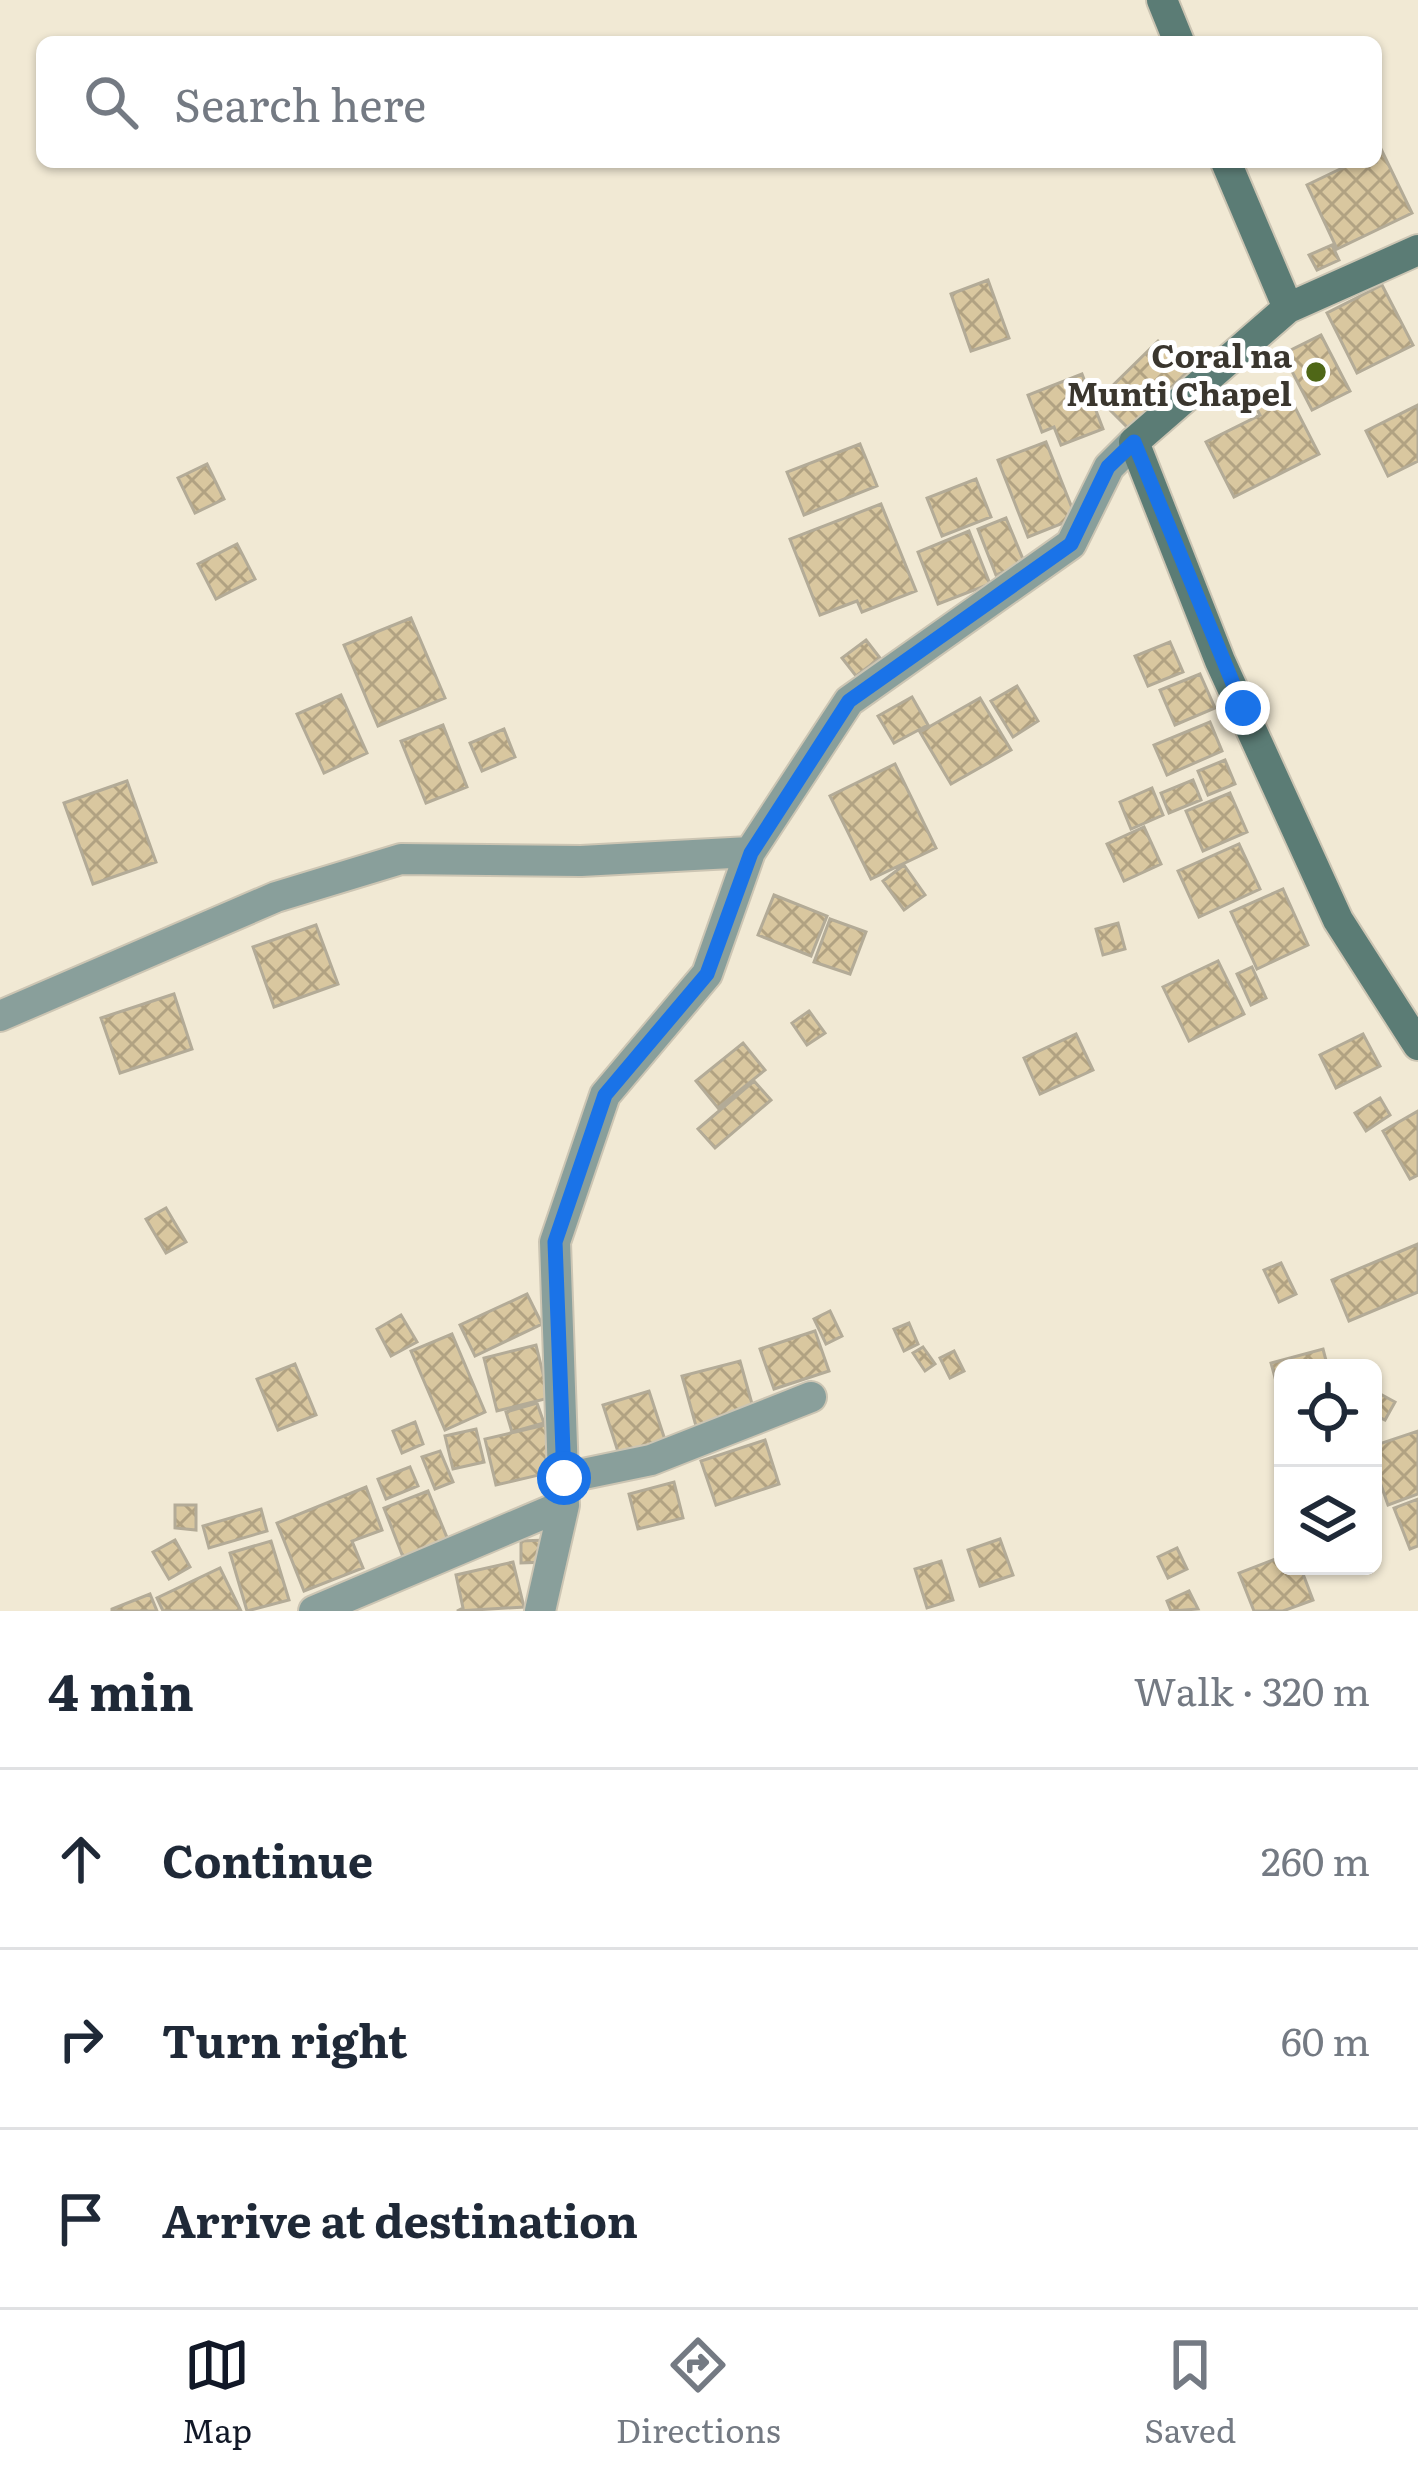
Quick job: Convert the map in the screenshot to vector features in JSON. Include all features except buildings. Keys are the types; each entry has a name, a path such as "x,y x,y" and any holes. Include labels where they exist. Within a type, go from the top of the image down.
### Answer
{"street":[{"path":"1162,0 1177,36"},
{"path":"1229,168 1288,308"},
{"path":"540,1611 564,1492 555,1242 605,1095 707,974 751,853 849,701 1071,544 1108,467 1288,308 1418,250"},
{"path":"1134,442 1220,661 1339,920 1418,1045"},
{"path":"0,1016 276,897 401,860 581,861 751,853"},
{"path":"314,1611 564,1492 811,1397"}],"place":[{"name":"Coral na Munti Chapel","path":"1316,372"}],"route":[{"path":"564,1478 555,1242 605,1095 707,974 751,853 849,701 1071,544 1108,467 1134,442 1243,708"}]}
